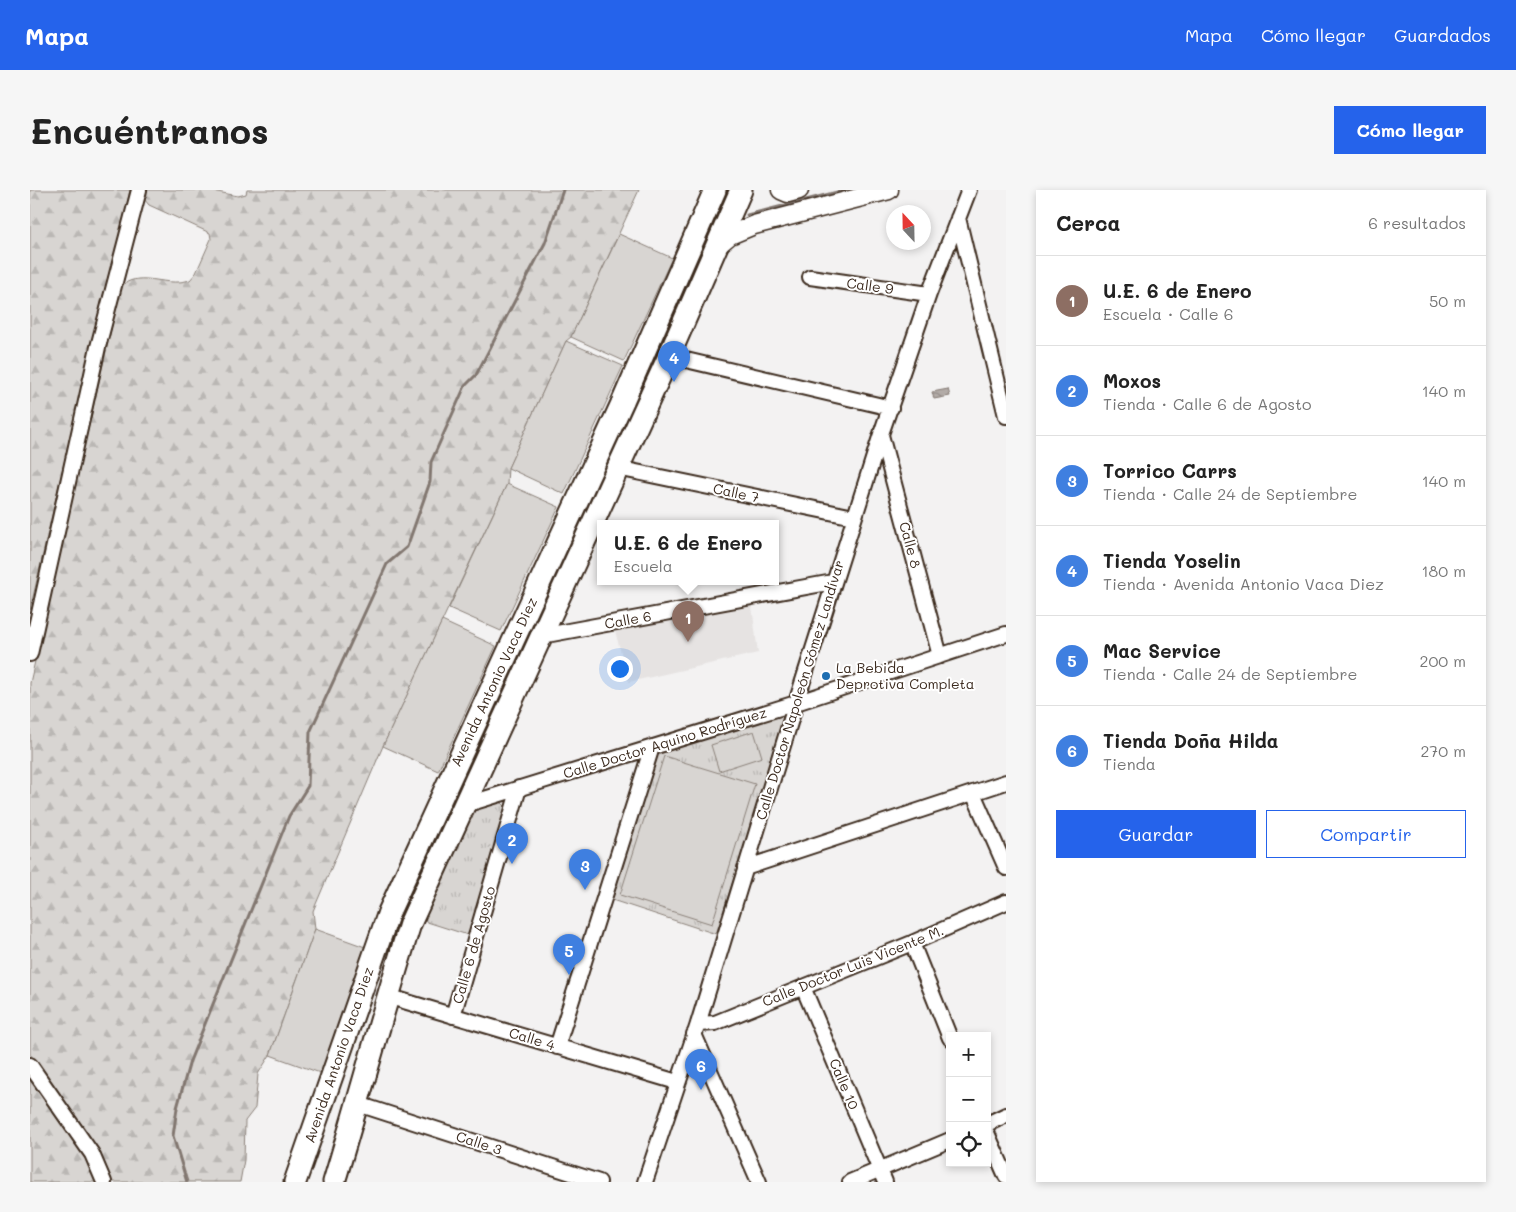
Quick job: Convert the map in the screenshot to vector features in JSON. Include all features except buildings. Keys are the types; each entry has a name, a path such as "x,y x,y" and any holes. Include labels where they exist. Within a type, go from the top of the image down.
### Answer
{"highway":[{"name":"Avenida Antonio Vaca Diez","path":"295,1182 389,912 623,402 716,190"},
{"name":"Avenida Antonio Vaca Diez","path":"334,1182 358,1104 387,996 410,924 669,356 741,190"},
{"path":"617,468 606,464 603,458 623,413 623,402"}],"main road":[{"path":"781,190 788,193 799,190"},
{"path":"718,245 730,235 754,226 889,190"}],"street":[{"path":"30,654 98,347 139,190"},
{"name":"Calle Doctor Napoleón Gómez Landívar","path":"645,1182 696,1029 854,517 965,193"},
{"path":"958,218 1006,416"},
{"name":"Calle 9","path":"810,277 929,294"},
{"path":"669,356 891,408"},
{"name":"Calle 8","path":"881,434 940,656"},
{"name":"Calle 7","path":"617,468 854,517"},
{"name":"Calle 6","path":"541,636 833,582"},
{"name":"Calle Doctor Aquino Rodríguez","path":"465,805 796,703 1006,634"},
{"path":"557,1047 652,747"},
{"path":"745,868 1006,782"},
{"name":"Calle 6 de Agosto","path":"453,1016 519,788"},
{"path":"973,793 1006,868"},
{"name":"Calle Doctor Luis Vicente M.","path":"696,1029 912,943 1006,902"},
{"path":"912,943 948,1032"},
{"name":"Calle 10","path":"803,987 882,1176"},
{"name":"Calle 4","path":"387,996 677,1082"},
{"path":"696,1029 759,1182"},
{"path":"30,1064 92,1154 104,1182"},
{"name":"Calle 3","path":"358,1104 600,1182"},
{"path":"991,1122 1006,1115"},
{"path":"850,1182 882,1176 946,1142"},
{"path":"991,1142 1006,1176"}],"shaded area":[{"path":"752,606 758,653 629,682 615,631"}],"green space":[{"path":"30,190 130,190 102,299 30,610"},
{"path":"145,190 207,190 238,196 246,194 247,190 639,190 571,337 566,341 508,468 507,484 383,746 313,911 315,929 270,1055 258,1074 255,1108 245,1121 244,1160 240,1182 111,1182 106,1168 87,1134 30,1054 30,683 121,286 141,279 171,282 190,280 196,273 211,239 210,233 149,205 144,199"},
{"path":"619,234 672,258 624,361 571,337"},
{"path":"566,341 623,366 564,494 508,468"},
{"path":"507,484 559,507 501,631 449,608"},
{"path":"442,621 496,646 438,771 383,746"},
{"path":"778,715 784,718 784,722 716,934 612,900 658,754"},
{"path":"754,731 762,757 719,771 711,745"},
{"path":"664,756 755,784 712,924 620,895"},
{"path":"498,802 505,806 505,810 471,936 421,920 472,812"},
{"path":"315,929 368,948 323,1074 270,1055"},
{"path":"30,1076 83,1147 100,1182 30,1182"}],"water":[{"path":"948,389 950,396 934,399 932,392"}],"waterway":[{"path":"187,1182 173,1136 177,1108 190,1061 289,816 308,786 310,732 387,564 407,547 430,482 431,462 465,386 476,375 545,243 563,190"},
{"path":"747,215 845,190"}],"place":[{"name":"Tienda Yoselin","path":"674,382"},
{"name":"U.E. 6 de Enero","path":"688,642"},
{"name":"La Bebida Deprotiva Completa","path":"826,676"},
{"name":"Moxos","path":"512,864"},
{"name":"Torrico Carrs","path":"585,890"},
{"name":"Mac Service","path":"569,975"},
{"name":"Tienda Doña Hilda","path":"701,1090"}]}
